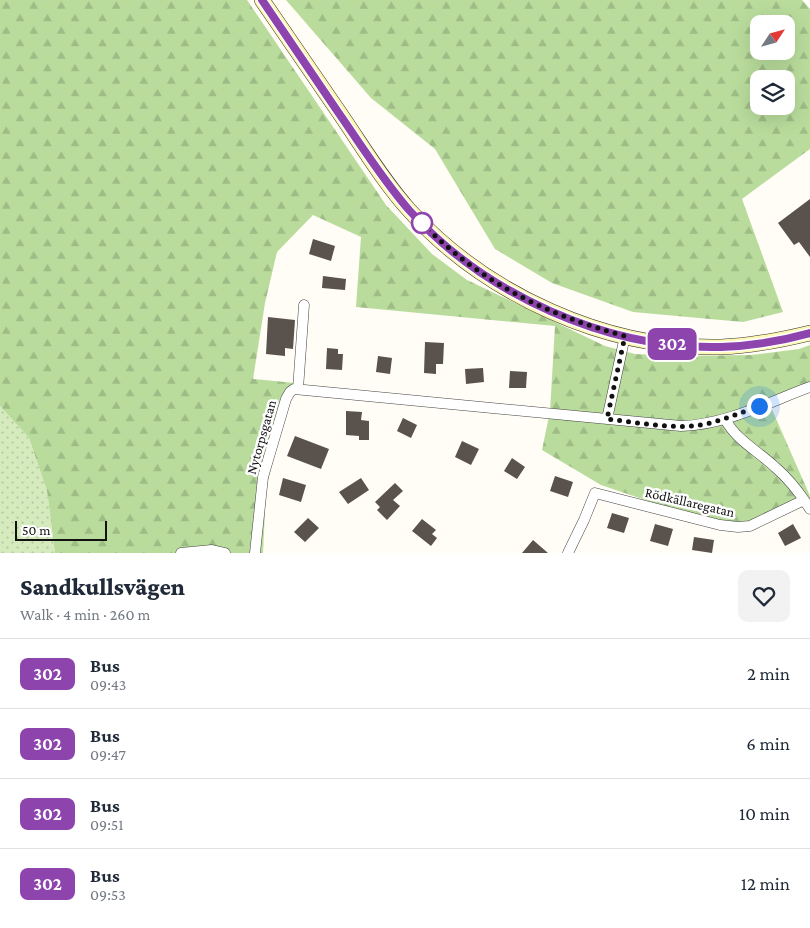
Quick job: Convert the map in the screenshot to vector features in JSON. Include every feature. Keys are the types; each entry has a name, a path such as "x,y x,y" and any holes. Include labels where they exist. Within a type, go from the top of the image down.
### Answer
{"street":[{"path":"262,0 396,194 445,246 507,290 547,310 591,327 625,336 673,344 721,347 773,342 810,333"},
{"path":"304,305 298,389 681,426 724,419 810,387"},
{"path":"607,419 625,336"},
{"name":"Nytorpsgatan","path":"256,553 263,477 286,399 290,392 298,389"},
{"path":"724,419 729,428 775,466 792,484 807,505"},
{"name":"Rödkällaregatan","path":"568,553 595,493 720,525 738,527 750,526 807,505"},
{"path":"181,553 212,550 225,553"}],"green space":[{"path":"0,0 247,0 386,205 432,254 467,280 605,346 635,354 680,356 751,355 799,349 810,345 810,389 770,405 810,496 810,506 783,510 752,524 713,523 601,485 542,450 550,411 555,326 356,307 361,237 313,215 277,252 265,303 253,379 305,384 288,400 266,489 263,553 55,553 47,491 29,438 0,406"},
{"path":"286,0 802,0 810,9 810,149 742,199 783,312 743,322 633,312 552,283 495,249 435,149 371,98"},
{"path":"0,406 29,438 47,491 55,553 0,553"}],"building":[{"path":"810,199 810,257 799,242 794,245 778,223"},
{"path":"313,239 335,246 331,261 309,254"},
{"path":"323,276 346,279 345,290 322,288"},
{"path":"268,317 295,320 293,349 285,348 285,356 266,354"},
{"path":"425,342 444,343 443,364 436,364 436,374 424,373"},
{"path":"327,348 338,349 338,354 343,354 342,370 326,369"},
{"path":"378,356 392,358 390,374 376,372"},
{"path":"483,368 484,382 466,384 465,369"},
{"path":"510,371 527,372 526,388 509,388"},
{"path":"346,411 362,412 361,420 369,421 369,440 359,440 359,436 346,435"},
{"path":"403,418 417,425 411,438 397,431"},
{"path":"295,436 329,449 321,469 287,456"},
{"path":"462,441 479,449 471,465 455,457"},
{"path":"512,458 525,467 517,479 504,471"},
{"path":"555,476 573,482 568,497 550,491"},
{"path":"283,478 306,485 301,502 279,495"},
{"path":"361,478 369,490 348,504 339,492"},
{"path":"395,483 403,491 393,500 400,506 387,520 377,510 380,507 375,502"},
{"path":"612,513 629,518 624,533 607,528"},
{"path":"308,518 319,528 305,542 294,532"},
{"path":"422,519 436,530 432,534 437,538 431,546 412,531"},
{"path":"655,524 673,529 668,546 650,541"},
{"path":"793,524 801,538 785,546 778,533"},
{"path":"694,537 714,540 712,553 692,550"},
{"path":"533,540 548,553 522,553"}],"bus line":[{"name":"302","path":"262,0 382,175 410,211 445,246 507,290 567,319 591,327 625,336 673,344 721,347 747,345 773,342 810,333"}],"route":[{"path":"422,223 445,246 507,290 567,319 625,336 607,419 693,426 724,419 759,406"}]}
